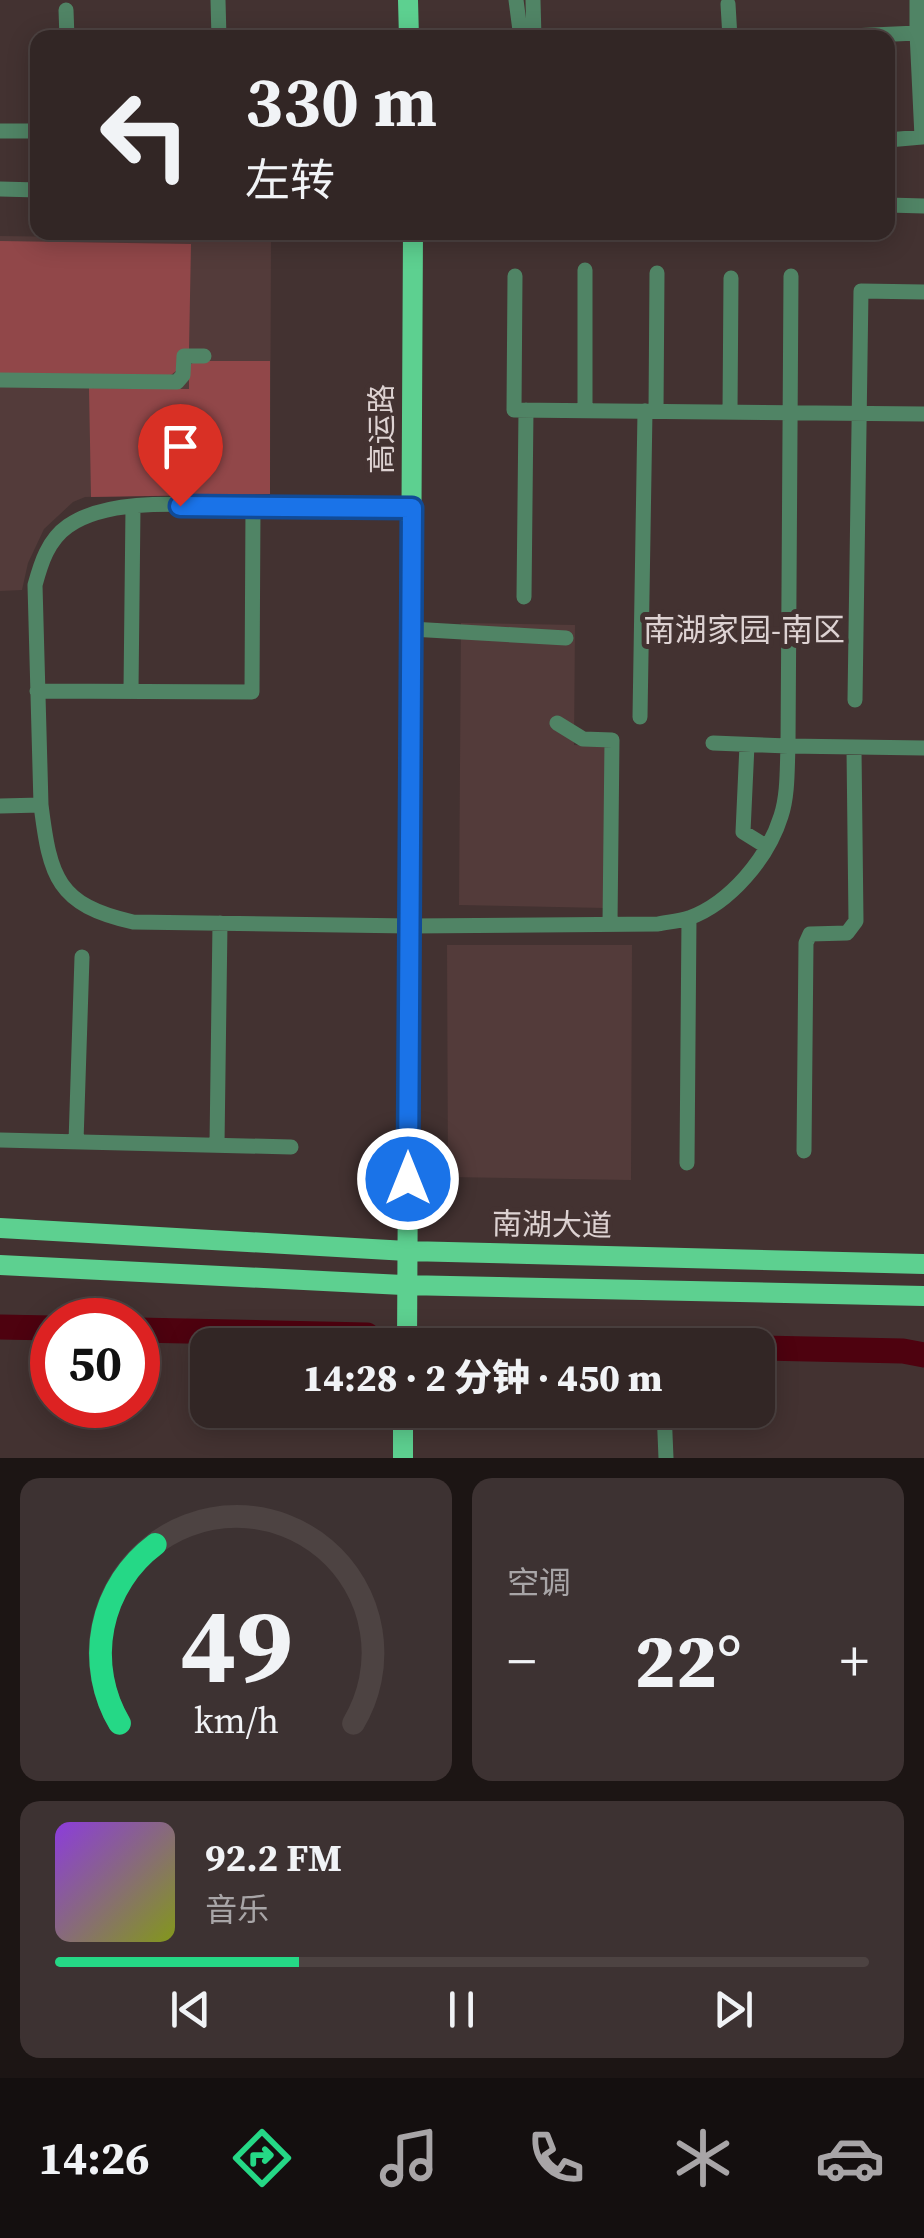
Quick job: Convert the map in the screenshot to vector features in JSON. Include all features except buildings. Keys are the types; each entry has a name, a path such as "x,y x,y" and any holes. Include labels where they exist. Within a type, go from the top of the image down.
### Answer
{"main road":[{"path":"405,0 406,30"},
{"name":"高运路","path":"408,926 410,240"},
{"name":"高运路","path":"405,1328 410,508"},
{"name":"南湖大道","path":"0,1228 405,1251 924,1264"},
{"path":"0,1265 405,1285 924,1296"},
{"path":"405,1428 405,1458"}],"street":[{"path":"218,0 219,30"},
{"path":"516,0 520,30"},
{"path":"533,0 534,30"},
{"path":"895,139 922,137 917,0"},
{"path":"728,4 730,30"},
{"path":"66,10 67,30"},
{"path":"895,35 918,34"},
{"path":"0,131 30,131"},
{"path":"0,193 30,193"},
{"path":"895,205 924,206"},
{"path":"895,214 924,215"},
{"path":"585,270 586,411"},
{"path":"640,716 657,273"},
{"path":"515,276 514,410 924,414"},
{"path":"410,508 133,507 90,515 68,526 53,540 42,561 34,606 36,691 40,805 53,870 65,892 85,906 133,922 658,924 689,918 718,902 745,878 767,847 781,816 788,746 790,276"},
{"path":"730,412 731,278"},
{"path":"854,700 860,291 924,292"},
{"path":"0,380 177,382 184,376 184,356 204,356"},
{"path":"524,597 526,410"},
{"path":"36,691 252,692 253,506"},
{"path":"131,691 133,507"},
{"path":"411,629 566,638"},
{"path":"557,723 582,739 612,740 610,924"},
{"path":"713,743 924,748"},
{"path":"747,745 743,832 767,847"},
{"path":"804,1151 806,943 810,934 847,934 856,920 854,749"},
{"path":"0,806 40,805"},
{"path":"687,1163 689,918"},
{"path":"218,1145 220,923"},
{"path":"76,1142 82,957"},
{"path":"0,1140 291,1147"},
{"path":"665,1428 666,1458"}],"shaded area":[{"path":"0,236 30,236 30,240 271,240 270,494 85,497 73,502 44,529 28,563 22,590 0,591"},
{"path":"0,241 191,244 189,350 179,351 176,371 171,375 0,375"},
{"path":"195,361 270,361 270,494 91,497 89,388 189,389 189,366"},
{"path":"461,623 575,625 574,745 607,746 605,908 459,905"},
{"path":"447,945 632,945 631,1180 448,1177"}],"waterway":[{"path":"0,1327 30,1328"},
{"path":"160,1330 190,1331"},
{"path":"775,1348 903,1351 924,1355"}],"district":[{"name":"南湖家园-南区","path":"744,630"}],"route":[{"path":"180,506 412,508 408,1179"}]}
